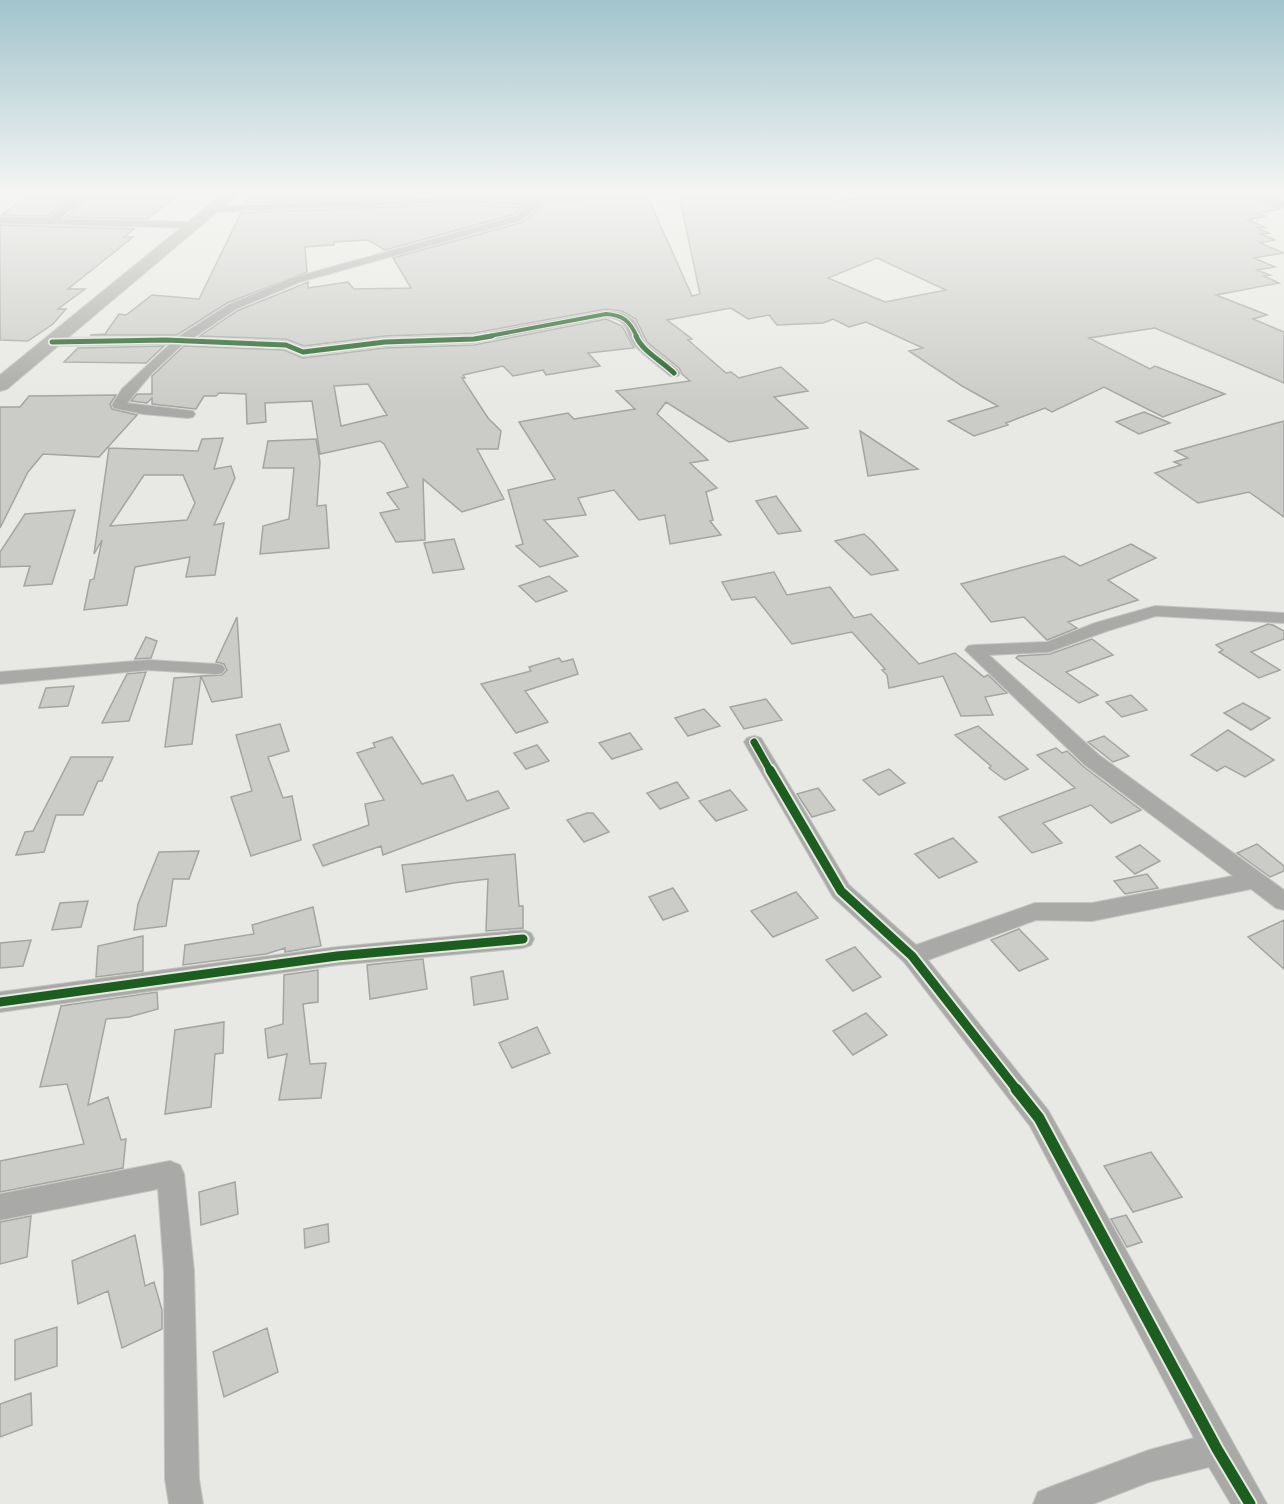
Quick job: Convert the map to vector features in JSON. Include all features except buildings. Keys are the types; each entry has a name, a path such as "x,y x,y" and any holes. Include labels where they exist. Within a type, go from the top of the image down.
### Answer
{"highway":[{"path":"0,385 150,261"}],"street":[{"path":"188,414 143,411 119,405 141,377 180,341 232,307 296,280 363,261"},
{"path":"52,342 180,341 286,345 303,352 385,342 474,339 606,314 618,315 631,323 640,345 655,355 674,373"},
{"path":"1284,618 1155,611 1048,647 974,650 1092,760 1284,902"},
{"path":"0,678 148,665 216,669"},
{"path":"754,742 841,891 912,956 1039,1118 1217,1449 1250,1504"},
{"path":"912,956 1035,912 1092,912 1254,880"},
{"path":"0,1002 337,956 523,939"},
{"path":"0,1206 170,1174 179,1271 182,1479 186,1504"},
{"path":"1050,1504 1149,1467 1217,1449"}],"cycle path":[{"path":"52,342 166,340 286,345 303,352 385,342 474,339 606,314 618,315 631,323 640,345 655,355 674,373"},
{"path":"754,742 841,891 912,956 1039,1118 1217,1449 1250,1504"},
{"path":"0,1002 337,956 523,939"}]}
